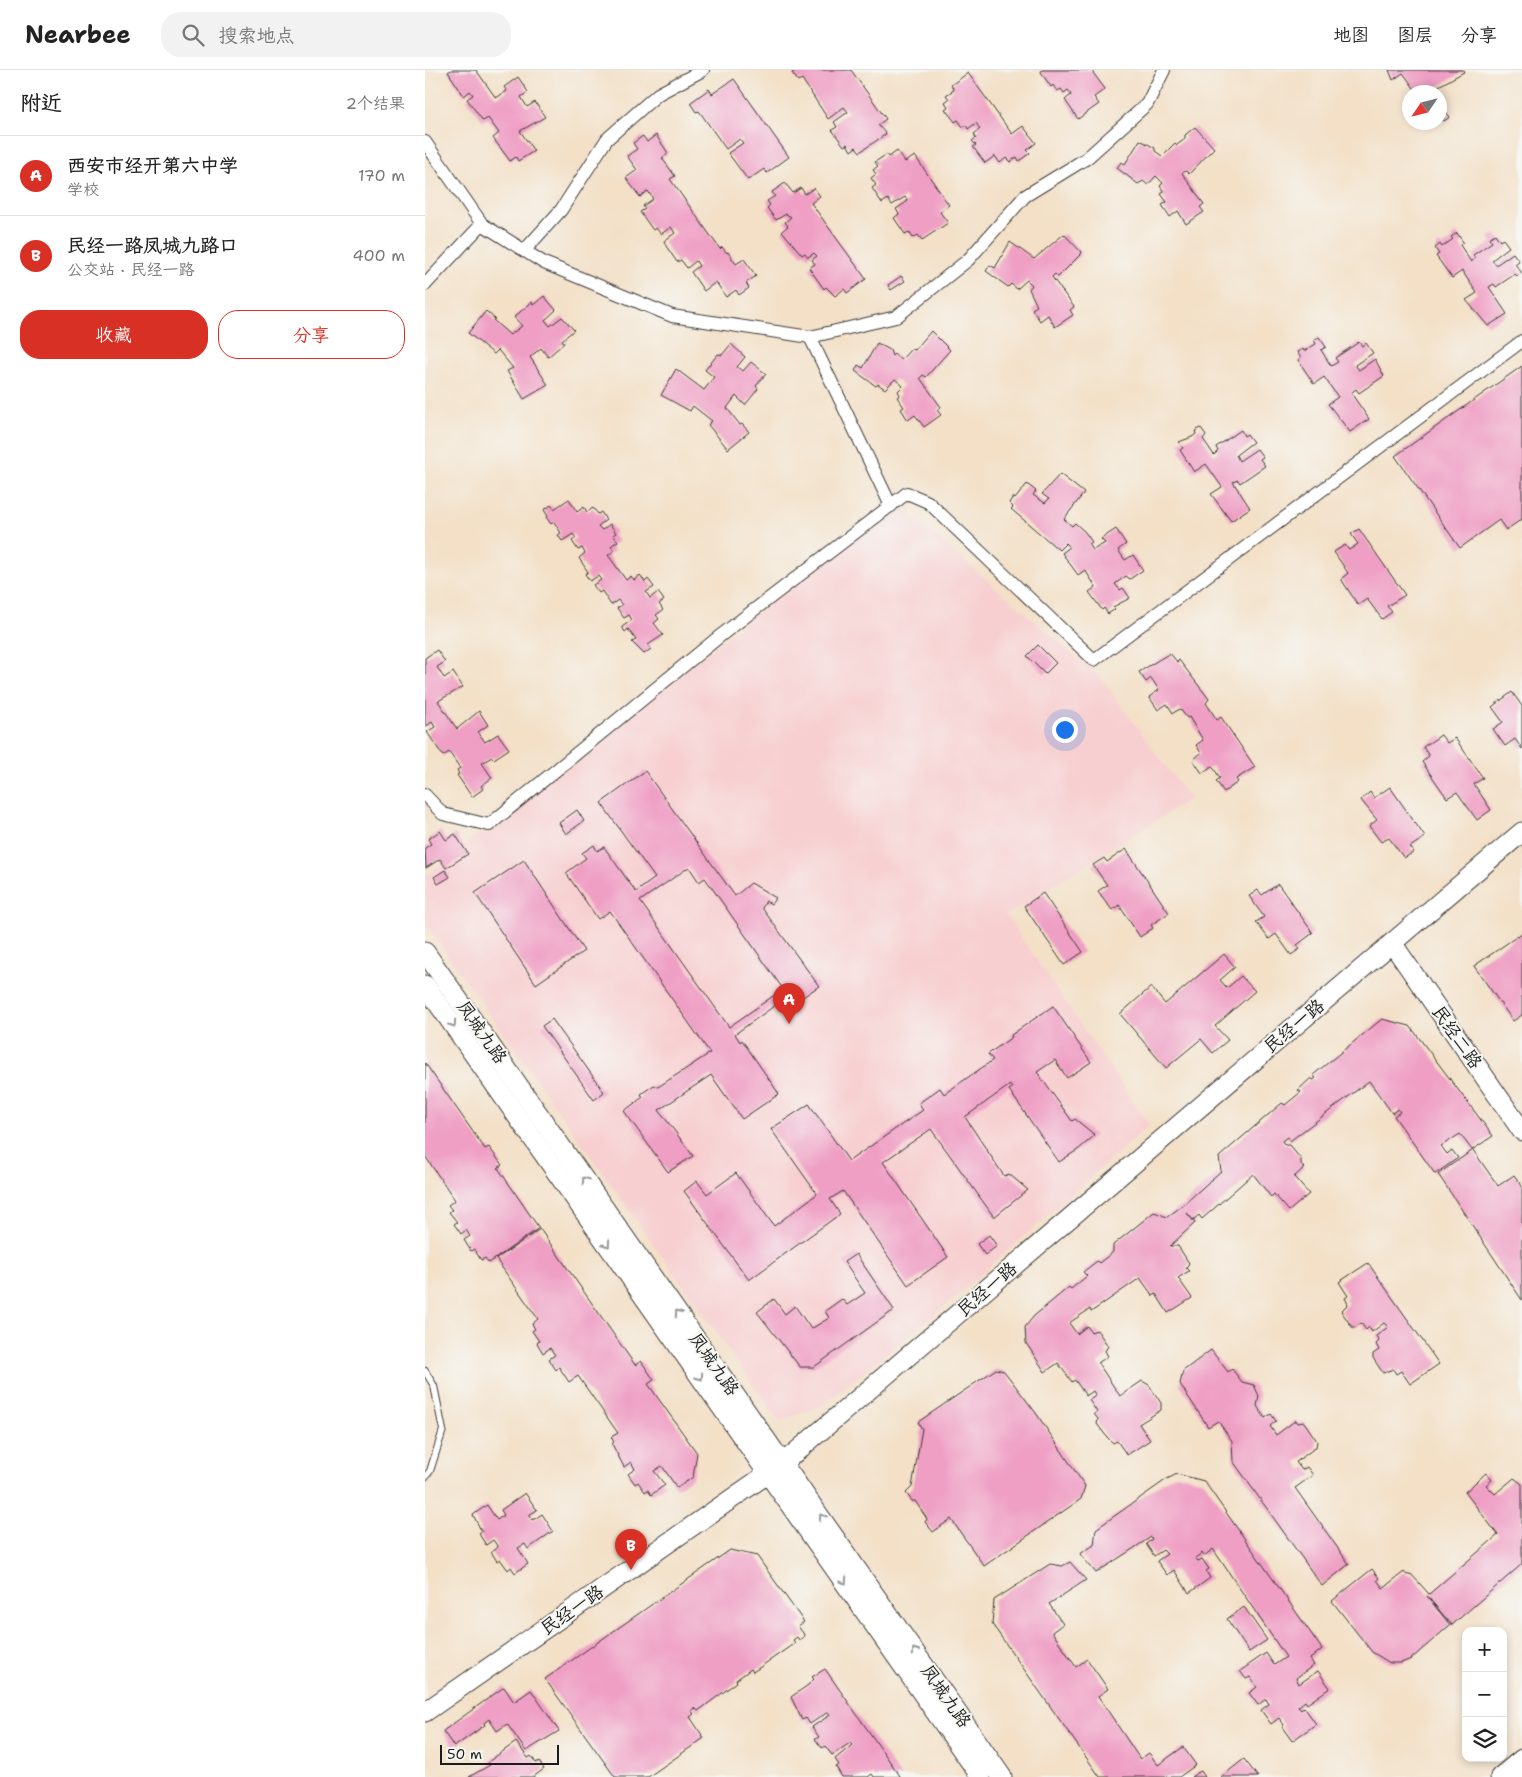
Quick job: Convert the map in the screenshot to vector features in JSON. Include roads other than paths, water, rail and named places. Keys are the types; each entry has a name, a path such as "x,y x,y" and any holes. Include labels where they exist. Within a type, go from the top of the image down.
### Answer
{"street":[{"path":"524,251 561,210 607,140 658,94 703,70"},
{"path":"425,142 482,224 544,263 672,316 810,337 897,317 968,260 1025,196 1087,158 1147,104 1164,70"},
{"path":"425,285 482,224"},
{"path":"810,337 891,506"},
{"path":"425,794 443,814 489,825 720,636 907,493 929,502 1094,660 1522,341"},
{"name":"民经一路","path":"425,1712 776,1469 1522,832"},
{"name":"民经二路","path":"1392,942 1522,1131"},
{"name":"凤城九路","path":"425,952 776,1469 981,1777"},
{"name":"凤城九路","path":"425,985 776,1469 1003,1777"},
{"path":"1501,1777 1522,1758"}],"lane":[{"path":"425,1371 434,1386 443,1430 430,1471 425,1476"}],"place":[{"name":"西安市经开第六中学","path":"789,1024"},
{"name":"民经一路凤城九路口","path":"631,1570"}]}
